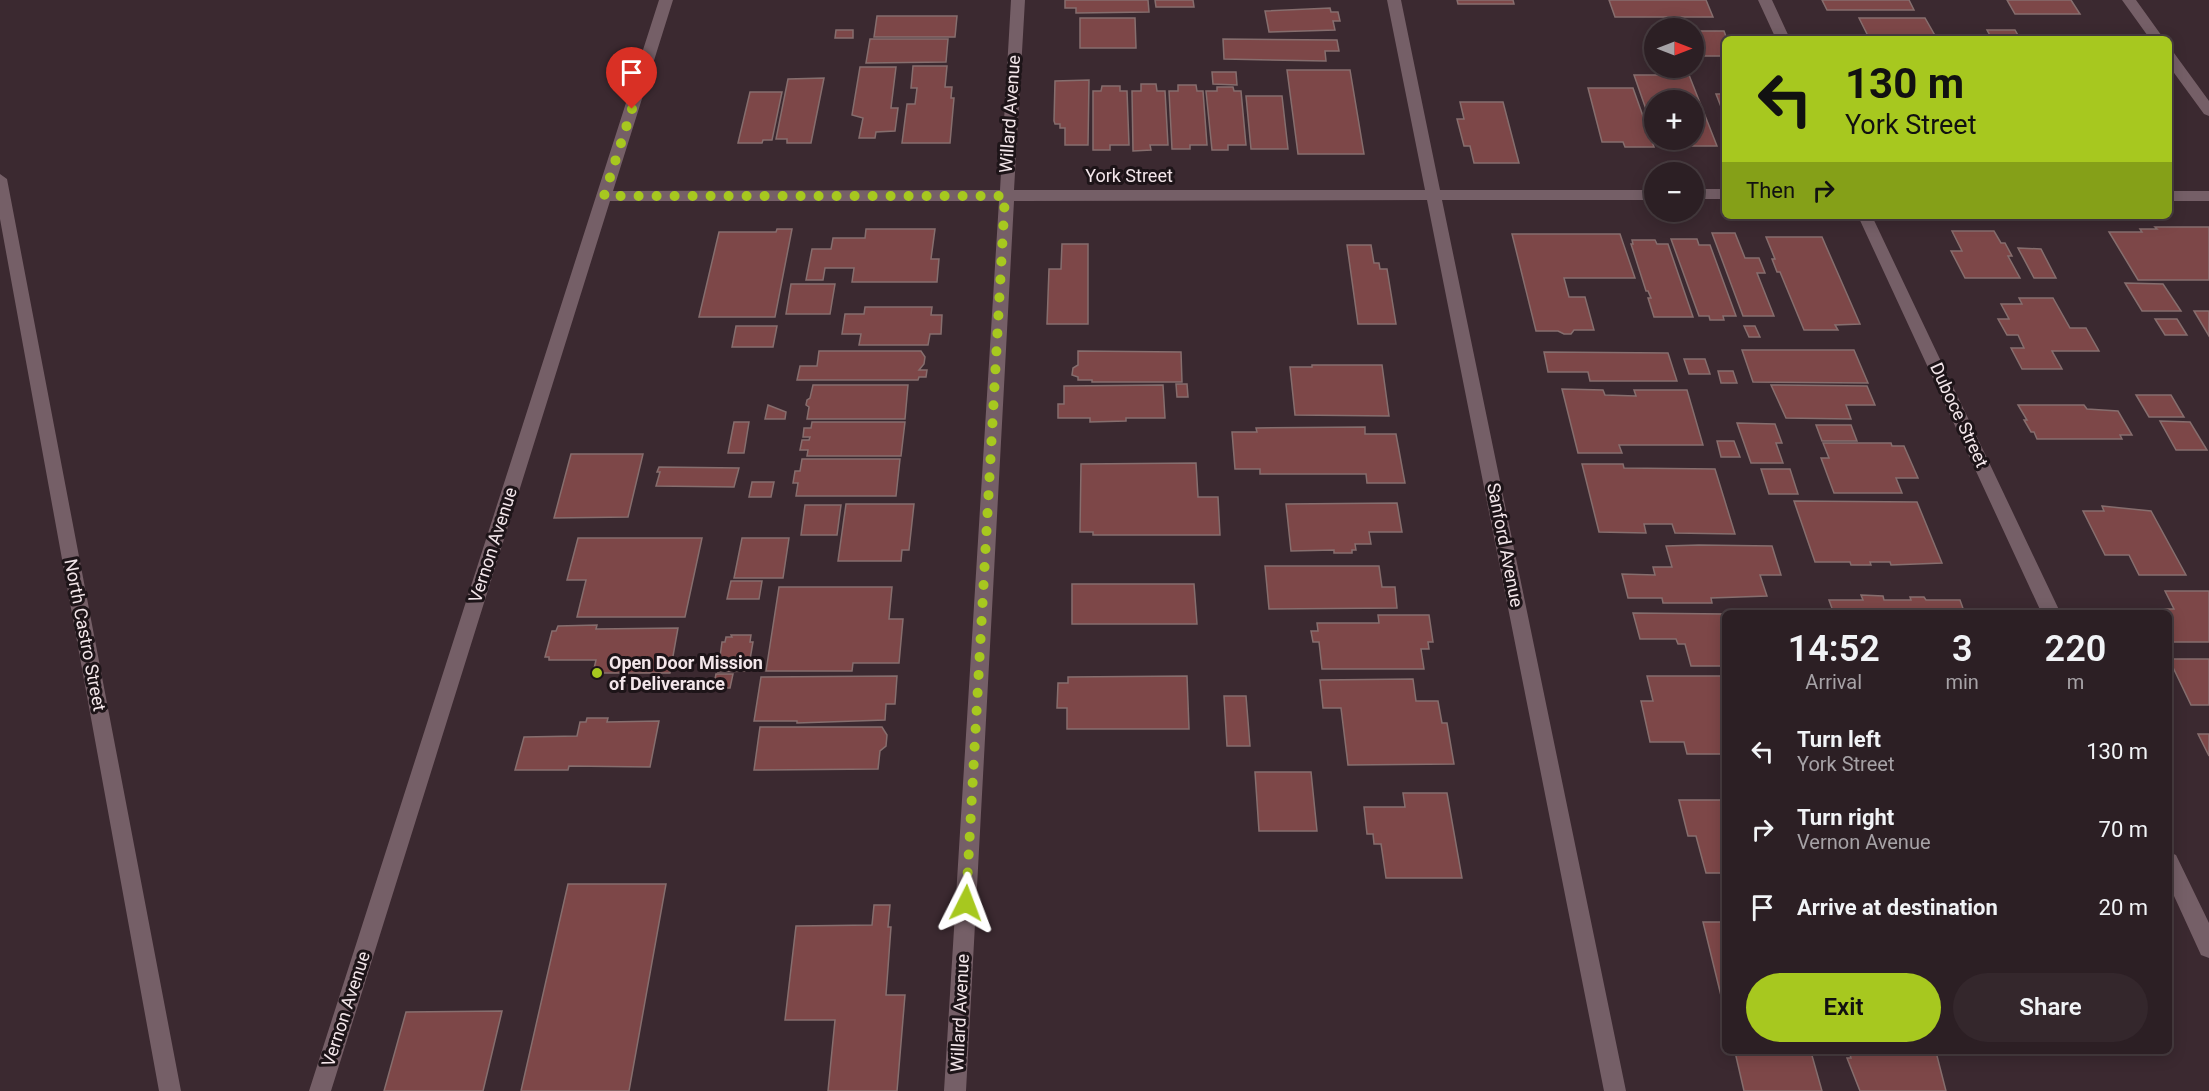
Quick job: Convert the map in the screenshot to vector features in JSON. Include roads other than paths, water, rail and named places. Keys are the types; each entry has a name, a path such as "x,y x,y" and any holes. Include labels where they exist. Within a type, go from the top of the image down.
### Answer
{"street":[{"name":"Vernon Avenue","path":"320,1091 666,0"},
{"name":"Willard Avenue","path":"955,1091 1018,0"},
{"name":"Sanford Avenue","path":"1394,0 1615,1091"},
{"path":"1765,0 1782,36"},
{"path":"2129,0 2155,36"},
{"path":"2172,60 2209,111"},
{"name":"North Castro Street","path":"0,179 170,1091"},
{"path":"1704,195 1722,194"},
{"name":"York Street","path":"604,196 1644,195"},
{"path":"2172,196 2209,196"},
{"name":"Duboce Street","path":"1866,219 2050,610"},
{"path":"2172,868 2209,947"}],"place":[{"name":"Open Door Mission of Deliverance","path":"597,673"}]}
